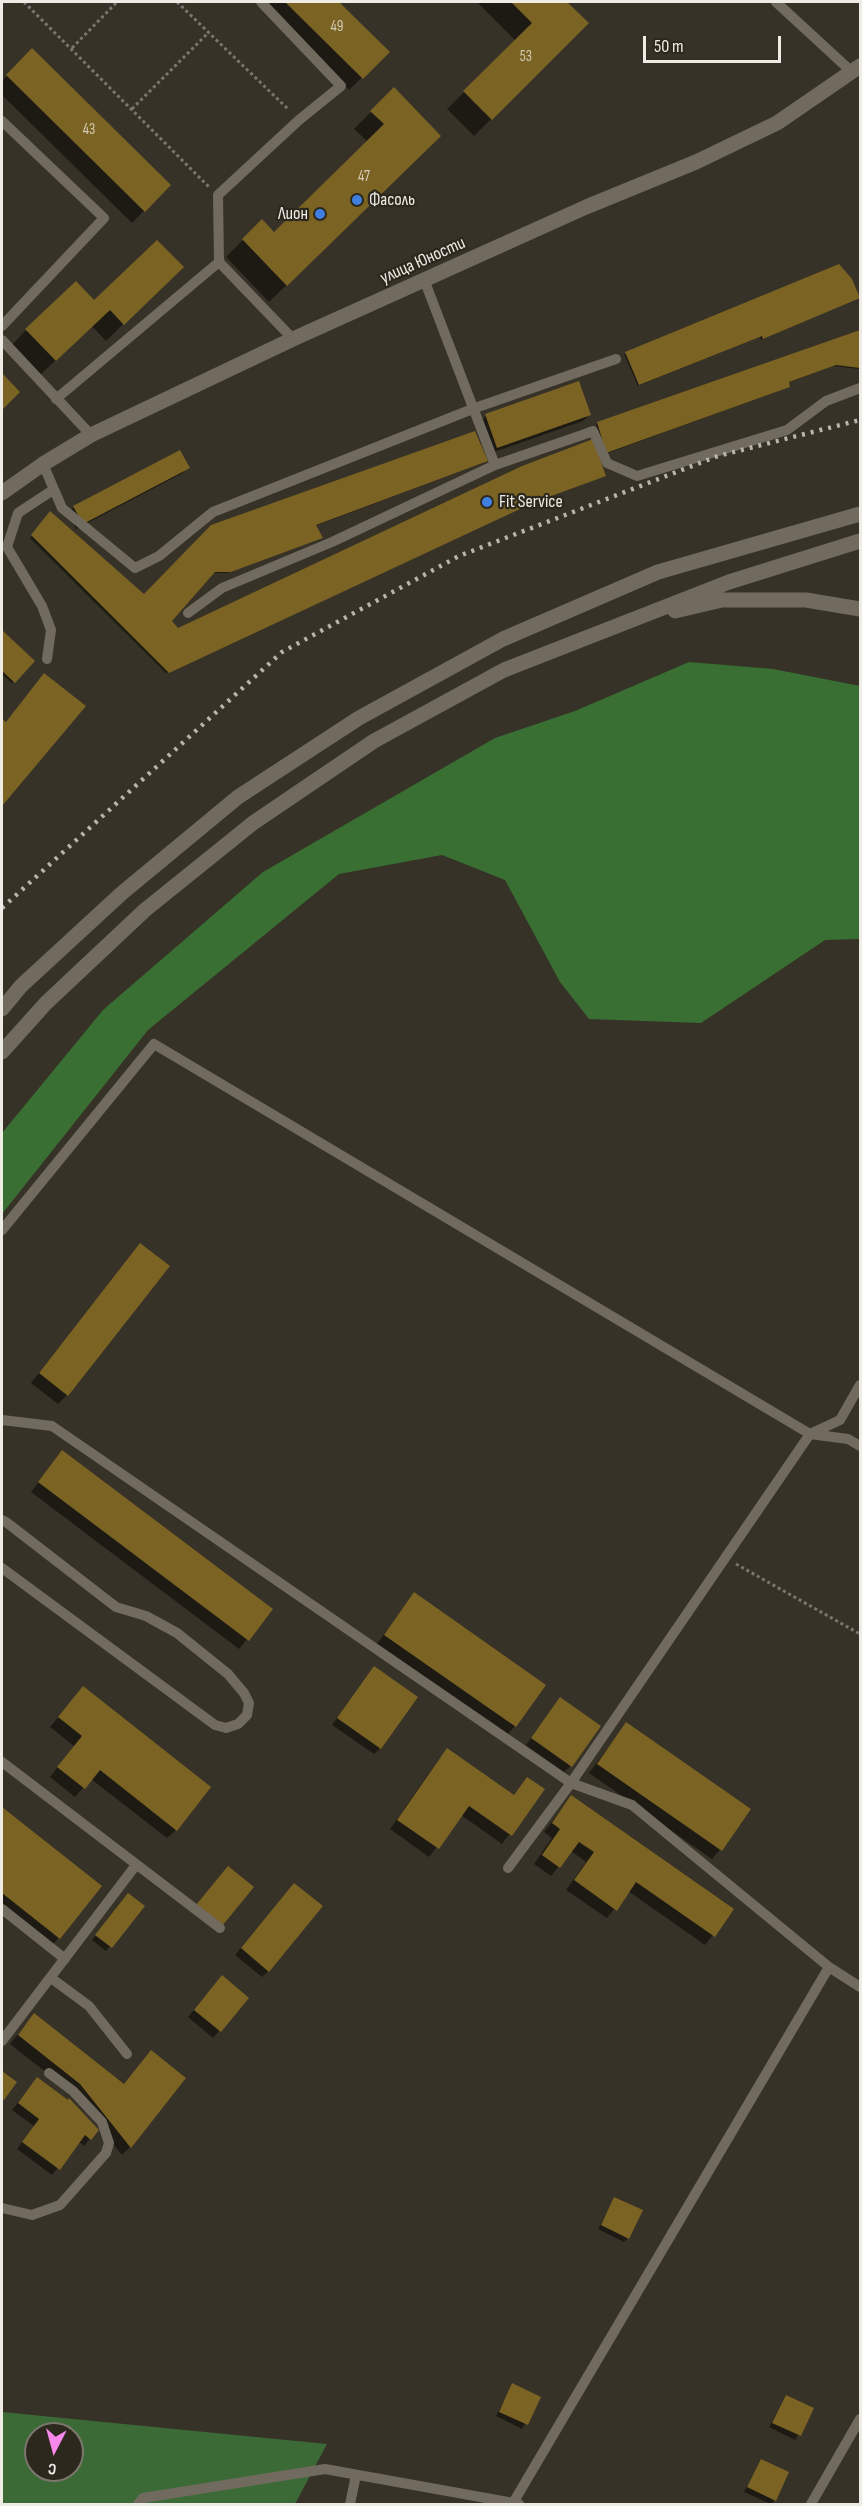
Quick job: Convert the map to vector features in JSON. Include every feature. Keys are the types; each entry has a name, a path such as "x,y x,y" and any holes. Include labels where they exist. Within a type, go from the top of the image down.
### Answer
{"main road":[{"name":"улица Юности","path":"2,493 91,435 293,339 425,282 586,207 696,162 767,128 856,69"},
{"path":"2,1009 21,986 122,893 238,797 359,718 503,639 657,572 861,514"},
{"path":"2,1052 46,1003 145,910 253,823 374,741 504,670 729,582 861,541"},
{"path":"619,624 722,600 806,600 861,609"}],"lane":[{"path":"261,2 341,86 299,120 218,195 219,262 293,339"},
{"path":"779,2 856,69"},
{"path":"2,122 104,218 2,326"},
{"path":"56,399 219,262"},
{"path":"425,282 495,465"},
{"path":"2,340 91,435"},
{"path":"44,464 62,508 135,568 159,556 213,513 475,408 616,358"},
{"path":"188,614 222,588 332,542 495,465 593,431 607,463 637,476 787,430 826,401 861,388"},
{"path":"47,659 51,630 42,606 7,547 18,513 53,490"},
{"path":"2,1230 154,1044 810,1434 848,1439 861,1446"},
{"path":"508,1868 571,1783 810,1434 840,1420 861,1385"},
{"path":"2,1420 52,1426 571,1783 632,1805 829,1967 861,1988"},
{"path":"2,1520 116,1606 146,1616 177,1633 228,1674 244,1693 249,1703 247,1715 238,1724 226,1728 215,1725 2,1568"},
{"path":"2,1762 220,1928"},
{"path":"2,2041 136,1865"},
{"path":"2,1910 65,1959"},
{"path":"138,2505 143,2498 325,2469 516,2504 829,1967"},
{"path":"51,1978 90,2006 127,2054"},
{"path":"2,2208 32,2216 60,2205 106,2153 109,2143 102,2122 73,2091 49,2073"},
{"path":"811,2505 861,2420"},
{"path":"350,2505 356,2475"}],"path":[{"path":"24,2 218,195"},
{"path":"72,48 117,2"},
{"path":"177,2 299,120"},
{"path":"132,109 209,32"},
{"path":"724,1557 861,1634"}],"green space":[{"path":"689,662 773,669 860,686 860,939 825,940 701,1023 589,1019 560,982 505,880 442,855 339,874 148,1030 2,1214 2,1133 103,1010 263,872 495,738 575,711"},
{"path":"2,2412 327,2444 295,2504 2,2504"}],"building":[{"path":"285,2 339,2 390,52 363,79"},
{"path":"511,2 567,2 589,23 492,120 463,91 532,23"},
{"path":"32,48 171,185 145,212 6,75"},
{"path":"394,87 441,136 287,286 242,239 262,219 274,232 384,124 370,111"},
{"path":"157,240 184,267 124,325 110,310 56,361 25,329 76,281 94,300"},
{"path":"839,264 852,279 860,298 763,339 762,336 639,385 625,352"},
{"path":"860,330 860,368 836,365 789,382 790,387 606,453 597,422"},
{"path":"2,373 20,392 2,410"},
{"path":"579,381 591,415 497,448 485,414"},
{"path":"475,431 488,461 316,525 323,538 231,572 215,572 172,621 178,628 522,466 593,439 606,476 535,502 169,673 31,535 50,511 144,594 211,525"},
{"path":"180,450 190,468 83,524 73,506"},
{"path":"2,630 35,661 15,683 2,671"},
{"path":"44,673 86,706 2,806 2,719 6,722"},
{"path":"140,1243 170,1266 68,1396 39,1373"},
{"path":"62,1450 273,1609 249,1641 38,1482"},
{"path":"414,1592 546,1685 516,1727 384,1635"},
{"path":"374,1666 418,1697 381,1749 337,1718"},
{"path":"83,1686 211,1787 177,1831 100,1770 85,1789 57,1767 82,1736 58,1717"},
{"path":"560,1697 601,1726 572,1767 531,1738"},
{"path":"626,1722 751,1809 722,1851 597,1764"},
{"path":"447,1748 514,1795 527,1777 545,1789 512,1836 469,1806 439,1849 397,1820"},
{"path":"571,1795 734,1909 715,1937 636,1882 617,1911 574,1880 594,1852 579,1842 560,1868 542,1855 560,1829 552,1823"},
{"path":"2,1807 102,1886 60,1939 2,1893"},
{"path":"228,1866 254,1887 222,1926 196,1905"},
{"path":"294,1883 323,1906 269,1972 241,1948"},
{"path":"128,1893 145,1906 112,1948 95,1935"},
{"path":"222,1975 249,1998 221,2032 194,2010"},
{"path":"34,2013 124,2084 151,2050 186,2078 131,2148 80,2084 18,2035"},
{"path":"2,2071 17,2082 4,2100 2,2098"},
{"path":"37,2077 68,2100 69,2098 99,2130 91,2140 85,2135 60,2170 22,2142 39,2119 18,2103"},
{"path":"614,2197 643,2210 629,2239 601,2225"},
{"path":"512,2383 541,2397 528,2425 499,2412"},
{"path":"786,2395 814,2408 801,2436 772,2423"},
{"path":"761,2459 789,2472 776,2501 747,2487"}],"railway":[{"path":"2,908 282,652 459,556 718,456 860,420"}],"place":[{"name":"Фасоль","path":"357,200"},
{"name":"Лион","path":"320,214"},
{"name":"Fit Service","path":"487,502"}]}
